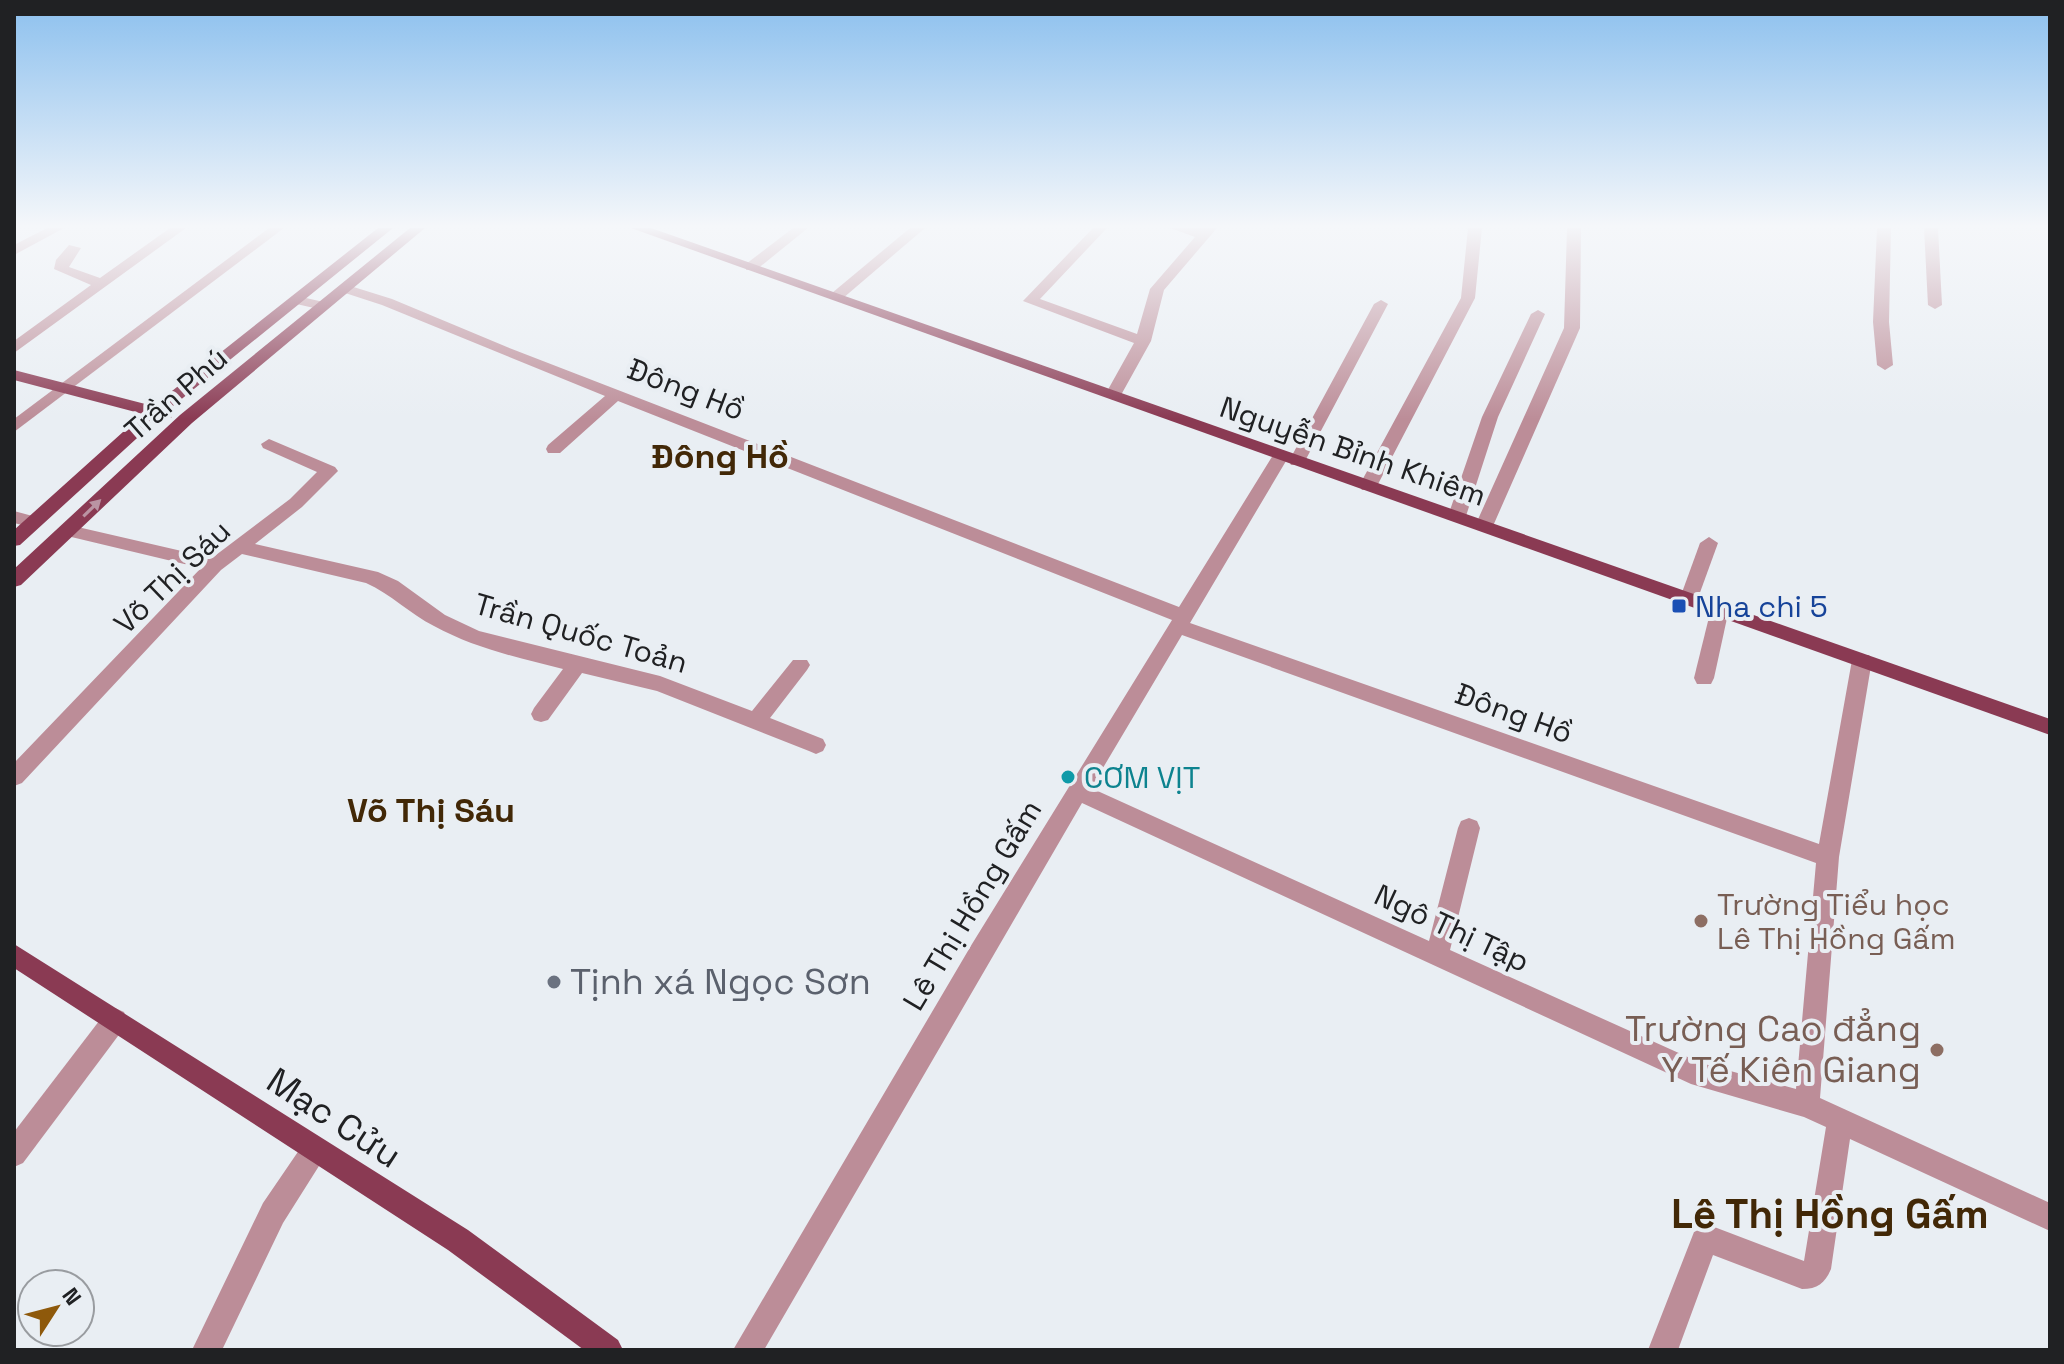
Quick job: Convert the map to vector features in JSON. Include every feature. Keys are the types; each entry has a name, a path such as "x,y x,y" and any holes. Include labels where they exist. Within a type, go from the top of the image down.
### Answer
{"main road":[{"name":"Trần Phú","path":"14,540 155,412 307,292"},
{"name":"Trần Phú","path":"14,580 186,419 340,292"},
{"name":"Nguyễn Bỉnh Khiêm","path":"824,292 2050,727"},
{"path":"14,375 186,419"},
{"path":"34,522 69,531"},
{"name":"Mạc Cửu","path":"14,955 458,1240 608,1350"}],"street":[{"path":"14,348 91,292"},
{"path":"14,427 192,292"},
{"name":"Đông Hồ","path":"355,292 1182,622 1828,857"},
{"path":"837,296 842,292"},
{"path":"1039,292 1030,301 1143,341"},
{"path":"1113,395 1143,341 1156,292"},
{"path":"1368,486 1469,292"},
{"path":"1484,526 1572,328 1573,292"},
{"path":"1882,292 1885,365"},
{"path":"1934,292 1935,305"},
{"path":"297,300 323,306"},
{"name":"Lê Thị Hồng Gấm","path":"748,1350 1077,791 1289,458 1381,304"},
{"path":"1457,516 1490,417 1538,314"},
{"path":"554,449 617,394"},
{"name":"Võ Thị Sáu","path":"14,777 215,565 296,503 329,471 269,444"},
{"path":"14,517 34,522"},
{"path":"69,531 215,565"},
{"path":"1689,598 1709,543"},
{"name":"Trần Quốc Toản","path":"242,547 371,577 391,586 438,620 472,636 512,649 660,684 816,745"},
{"path":"1704,678 1720,609"},
{"path":"1807,1105 1828,857 1862,660"},
{"path":"541,714 577,665"},
{"path":"757,720 800,665"},
{"name":"Ngô Thị Tập","path":"1077,791 1700,1075 1807,1105 2050,1217"},
{"path":"1437,956 1469,828"},
{"path":"14,1154 115,1020"},
{"path":"1663,1350 1704,1242 1709,1239 1802,1275 1811,1275 1817,1269 1840,1120"},
{"path":"207,1350 273,1213 315,1149"}],"place":[{"name":"Nha chi 5","path":"1679,606"},
{"name":"CƠM VỊT","path":"1068,777"},
{"name":"Trường Tiểu học Lê Thị Hồng Gấm","path":"1701,921"},
{"name":"Tịnh xá Ngọc Sơn","path":"554,982"},
{"name":"Trường Cao đẳng Y Tế Kiên Giang","path":"1937,1050"}],"district":[{"name":"Đông Hồ","path":"720,456"},
{"name":"Võ Thị Sáu","path":"431,810"},
{"name":"Lê Thị Hồng Gấm","path":"1830,1214"}]}
